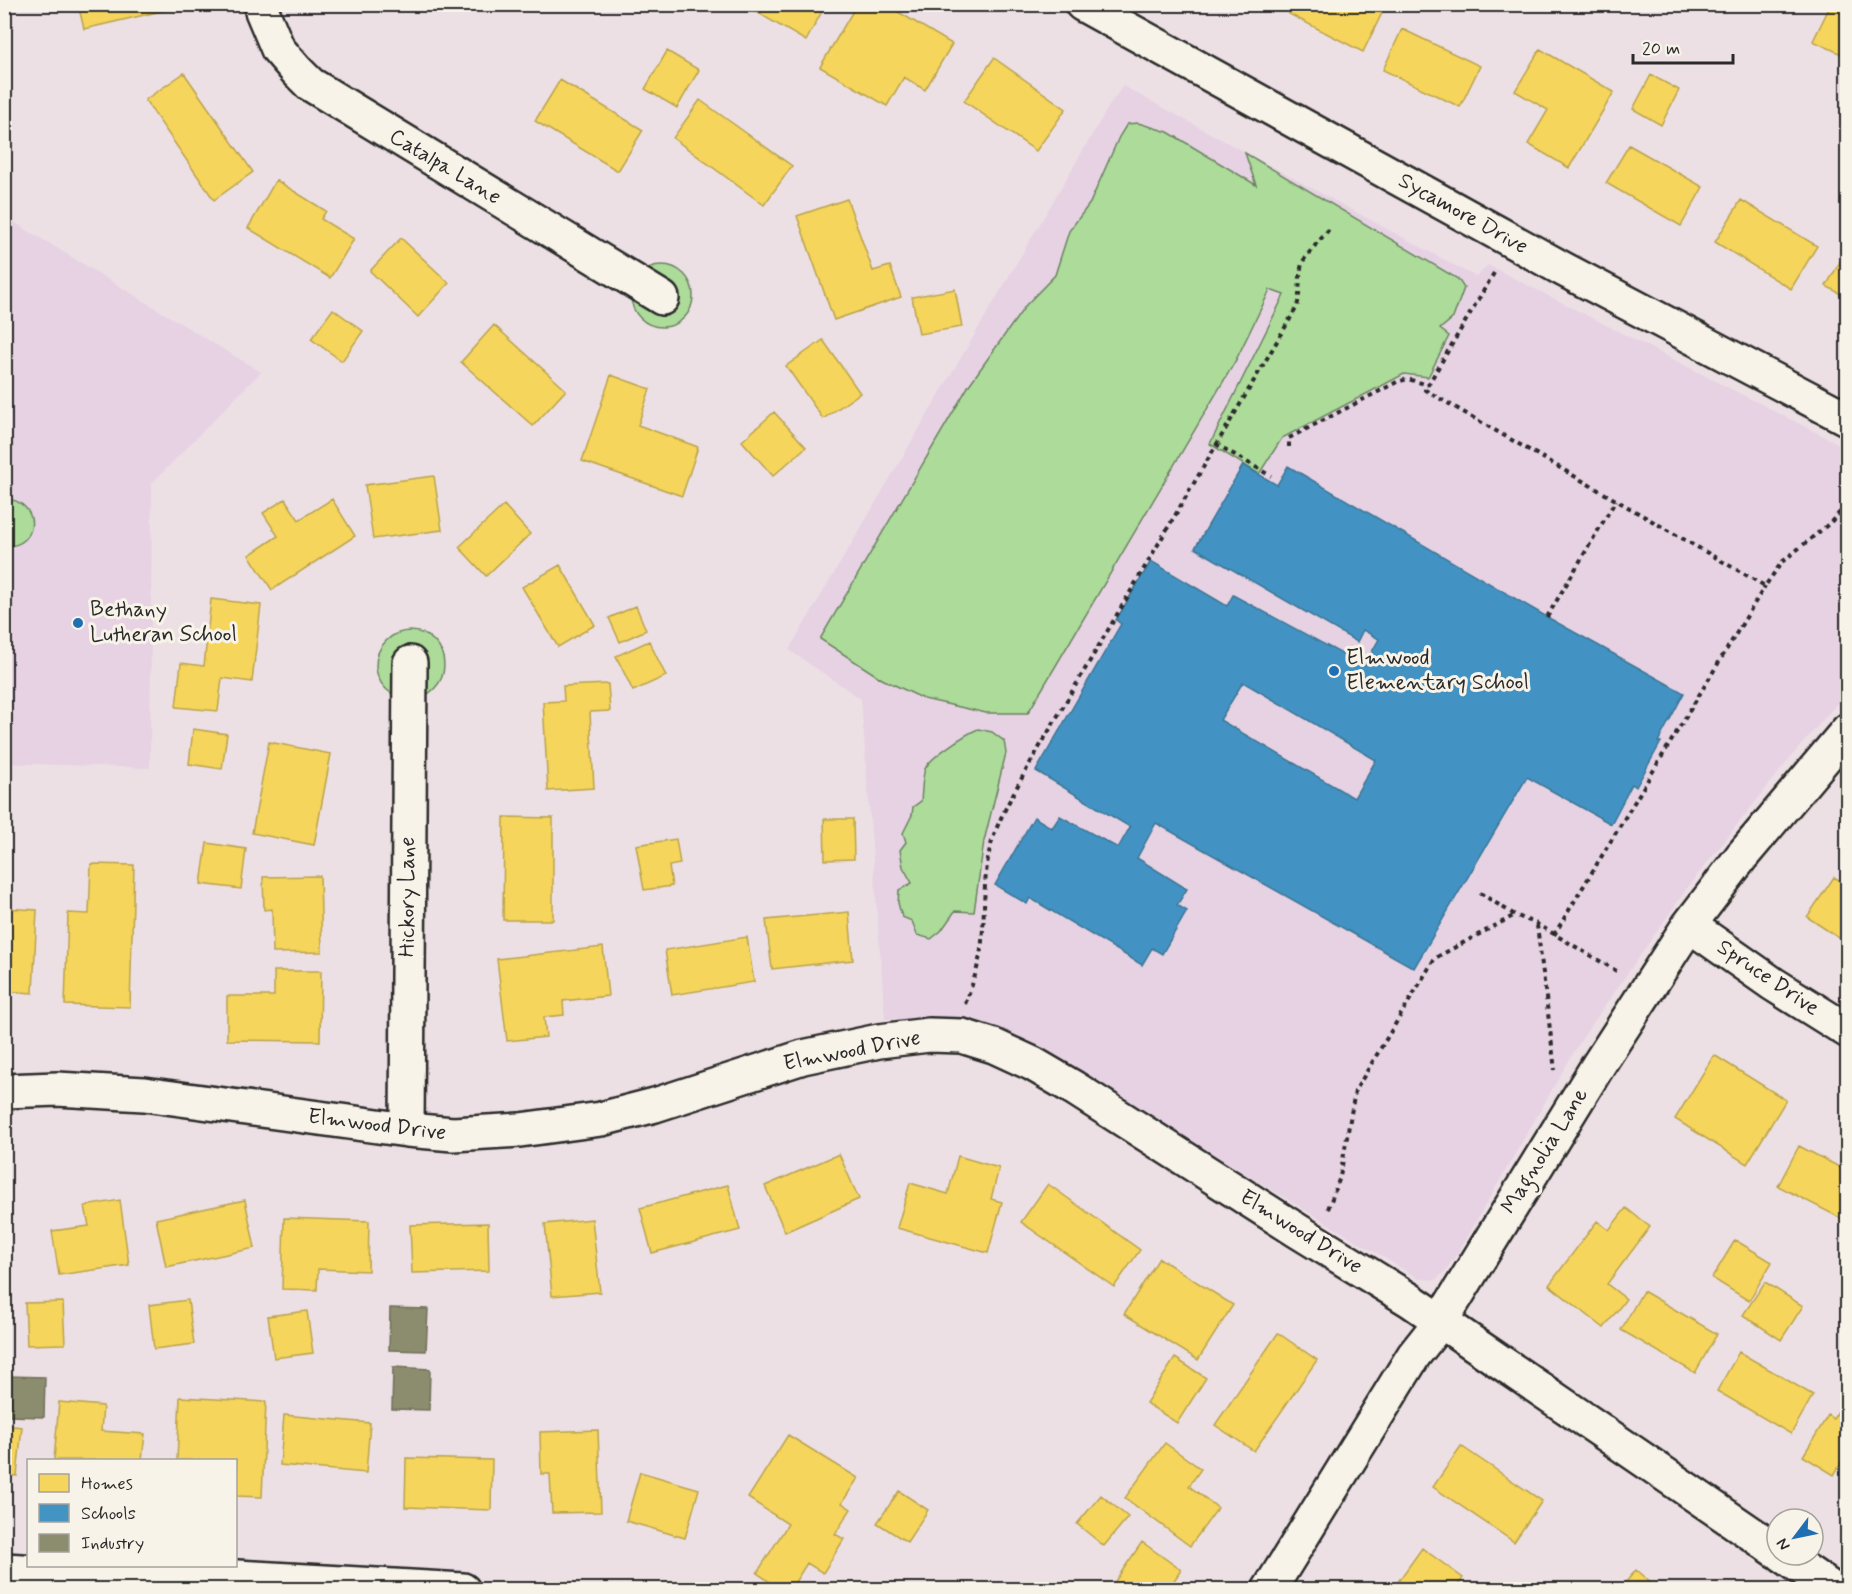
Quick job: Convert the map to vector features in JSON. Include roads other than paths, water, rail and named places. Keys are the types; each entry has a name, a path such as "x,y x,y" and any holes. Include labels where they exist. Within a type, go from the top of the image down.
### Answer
{"street":[{"name":"Catalpa Lane","path":"261,4 278,49 310,84 662,298"},
{"name":"Sycamore Drive","path":"1082,4 1563,269 1848,419"},
{"name":"Hickory Lane","path":"406,1131 410,663"},
{"name":"Magnolia Lane","path":"1269,1590 1414,1355 1441,1321 1599,1064 1689,924 1763,830 1848,730"},
{"name":"Spruce Drive","path":"1689,924 1773,984 1848,1031"},
{"name":"Elmwood Drive","path":"4,1091 57,1089 144,1094 406,1131 453,1134 520,1130 601,1119 655,1105 802,1057 879,1041 929,1035 962,1036 994,1046 1033,1064 1074,1088 1441,1321 1765,1543"},
{"path":"1800,1567 1834,1590"},
{"path":"4,1570 91,1575 221,1576 463,1590"}],"place":[{"name":"Bethany Lutheran School","path":"78,623"},
{"name":"Elmwood Elementary School","path":"1334,671"}]}
